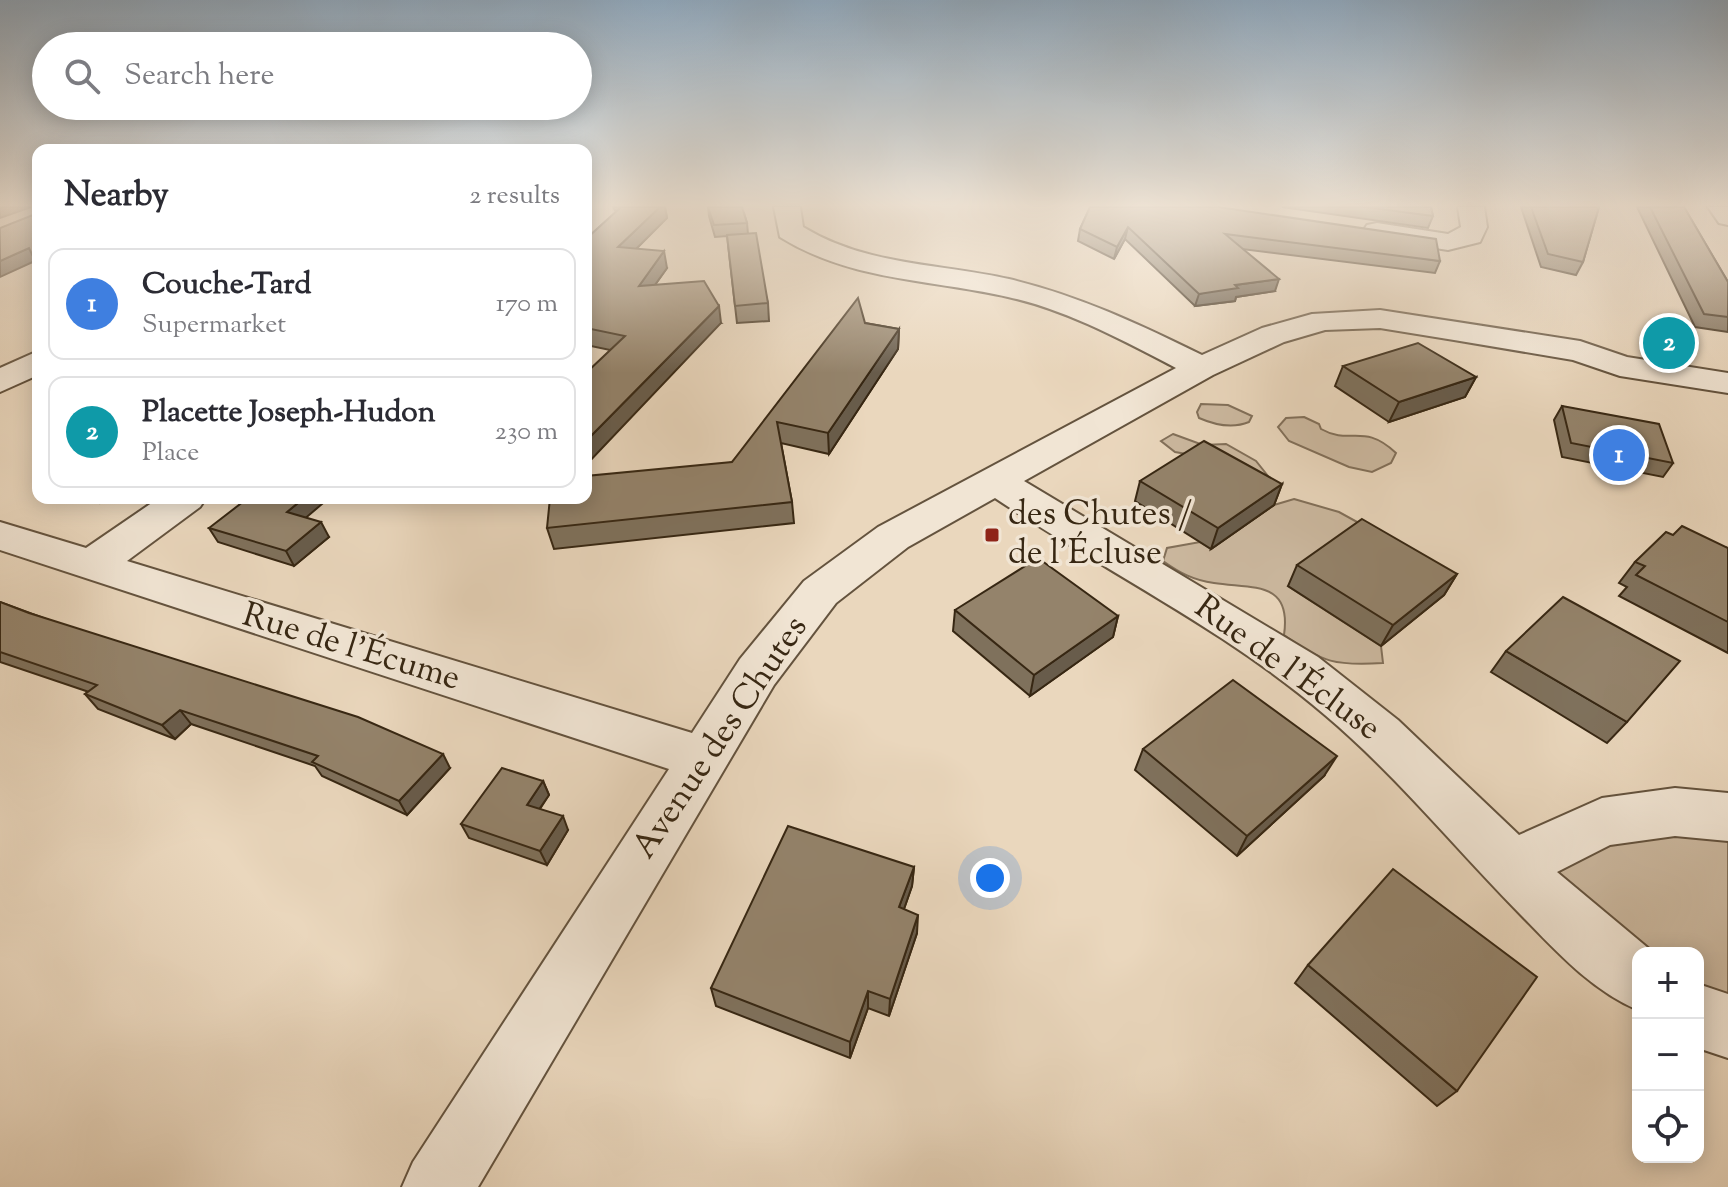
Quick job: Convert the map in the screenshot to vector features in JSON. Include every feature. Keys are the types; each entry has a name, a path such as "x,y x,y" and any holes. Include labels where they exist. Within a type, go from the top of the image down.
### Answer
{"street":[{"path":"857,262 1005,287 1065,303 1103,316 1201,368"},
{"name":"Avenue des Chutes","path":"438,1187 757,672 820,592 893,537 1201,368 1273,335 1323,321 1380,319 1580,351 1620,366 1728,383"},
{"name":"Avenue des Chutes","path":"1580,351 1611,347 1728,365"},
{"path":"0,382 32,364"},
{"name":"Rue de l'Écluse","path":"995,480 1246,634 1341,700 1412,763 1590,944 1632,975"},
{"path":"90,566 178,504"},
{"name":"Rue de l'Écume","path":"0,536 702,758"},
{"path":"1514,865 1602,822 1675,812 1728,817"},
{"path":"1704,1018 1728,1026"}],"shaded area":[{"path":"1201,404 1228,405 1252,416 1249,422 1243,424 1217,424 1199,418 1197,412"},
{"path":"1304,417 1331,434 1366,436 1385,444 1396,453 1391,463 1372,472 1349,467 1289,441 1278,427 1286,418"},
{"path":"1173,434 1203,445 1226,444 1256,461 1276,486 1198,456 1175,452 1161,441"},
{"path":"1294,499 1339,512 1359,523 1288,586 1381,646 1383,663 1341,663 1309,652 1284,635 1285,617 1282,605 1275,596 1255,588 1200,580 1163,561 1167,548 1200,542 1211,549 1274,505"},
{"path":"1728,817 1728,1026 1704,1018 1704,947 1632,949 1514,865"}],"building":[{"path":"592,262 656,262 639,286 704,281 719,306 592,435 592,367 625,336 592,329"},
{"path":"730,262 761,262 768,303 735,306"},
{"path":"1166,262 1259,262 1279,279 1235,285 1238,288 1199,294"},
{"path":"1678,262 1716,262 1728,282 1728,317 1704,314"},
{"path":"858,298 865,323 899,329 828,433 777,422 792,502 547,528 549,504 592,504 592,475 732,462"},
{"path":"1418,343 1476,377 1399,402 1343,366"},
{"path":"1562,406 1659,424 1673,463 1571,443"},
{"path":"1204,441 1282,484 1218,528 1140,481"},
{"path":"240,504 297,504 287,512 321,522 286,551 209,528"},
{"path":"1362,519 1457,574 1393,625 1297,565"},
{"path":"1682,526 1728,548 1728,622 1636,575 1645,566 1635,562 1666,532 1673,535"},
{"path":"1038,558 1118,616 1034,675 955,610"},
{"path":"1563,597 1680,661 1627,722 1506,651"},
{"path":"0,602 358,717 443,754 399,801 312,762 318,756 180,710 162,725 85,694 97,685 0,652"},
{"path":"1233,680 1337,756 1247,836 1143,749"},
{"path":"502,768 543,781 527,805 563,816 540,851 461,824"},
{"path":"788,826 914,867 899,907 918,915 890,999 868,991 850,1042 711,988"},
{"path":"1393,869 1537,977 1457,1091 1308,965"}],"place":[{"name":"Placette Joseph-Hudon","path":"1669,343"},
{"name":"Couche-Tard","path":"1619,455"},
{"name":"des Chutes / de l'Écluse","path":"992,535"}]}
